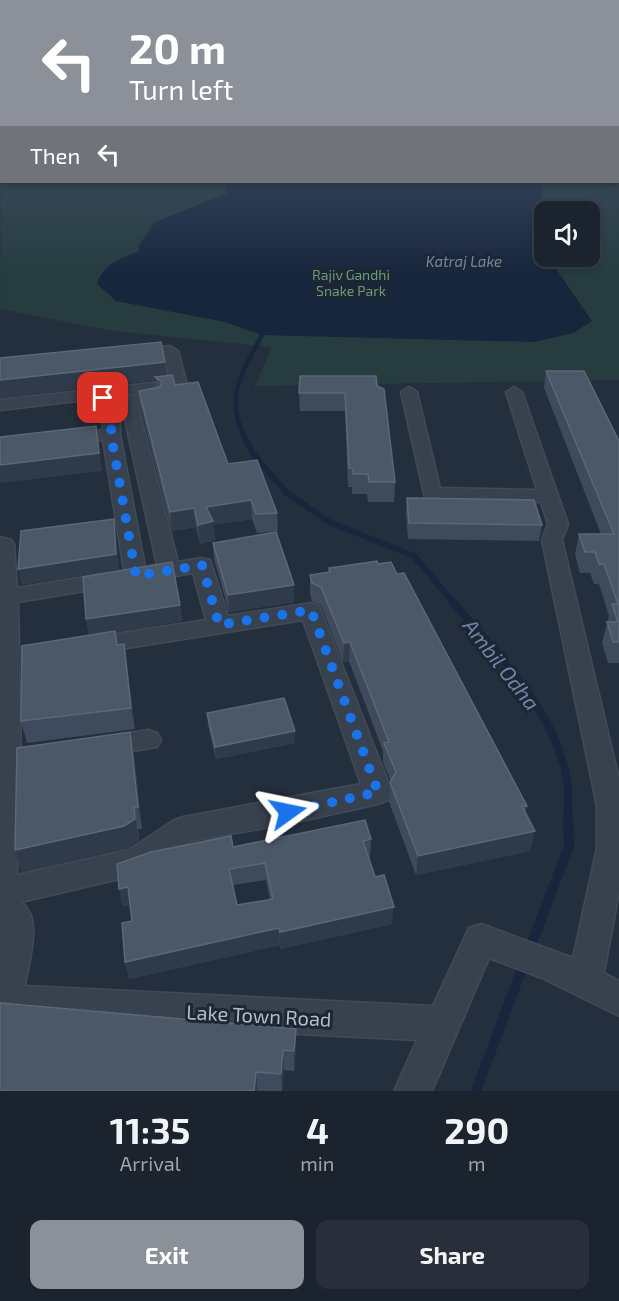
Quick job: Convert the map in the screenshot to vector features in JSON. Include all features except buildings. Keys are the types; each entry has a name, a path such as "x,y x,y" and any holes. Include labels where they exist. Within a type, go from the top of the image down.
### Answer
{"street":[{"path":"0,405 179,386 170,351 113,357"},
{"path":"409,392 432,494 548,496"},
{"path":"514,392 558,524 552,540 612,806 612,848 585,981"},
{"path":"97,394 112,405 111,435 136,576"},
{"path":"169,570 129,402 188,394"},
{"path":"56,441 111,435"},
{"path":"103,525 126,522"},
{"path":"3,1002 18,924 16,917 0,905 19,757 3,598 6,553 4,544 8,540"},
{"path":"3,598 169,570 208,557 219,625"},
{"path":"0,893 136,862 183,830 288,812 378,792 311,610 9,659"},
{"path":"78,749 148,740"},
{"path":"413,1091 481,939 553,966 619,999"},
{"name":"Lake Town Road","path":"3,1002 444,1024"}],"green space":[{"name":"Rajiv Gandhi Snake Park","path":"1,183 619,183 619,380 255,386 272,347 114,331 0,309"}],"water":[{"name":"Katraj Lake","path":"225,183 543,183 540,201 534,201 534,267 555,267 592,321 573,333 534,342 262,335 225,322 116,301 97,284 100,277 108,266 139,251 139,245 155,222 227,193"}],"waterway":[{"name":"Ambil Odha","path":"244,436 238,421 236,395 243,372 262,335"},
{"name":"Ambil Odha","path":"244,436 253,454 287,493 329,522 414,556 453,602"},
{"name":"Ambil Odha","path":"452,601 522,683 550,729 567,780 568,815"},
{"name":"Ambil Odha","path":"530,948 569,846 568,815"},
{"name":"Ambil Odha","path":"476,1091 524,963"}],"route":[{"path":"103,398 112,405 111,435 136,576 202,565 219,625 311,610 378,792 288,812"}]}
